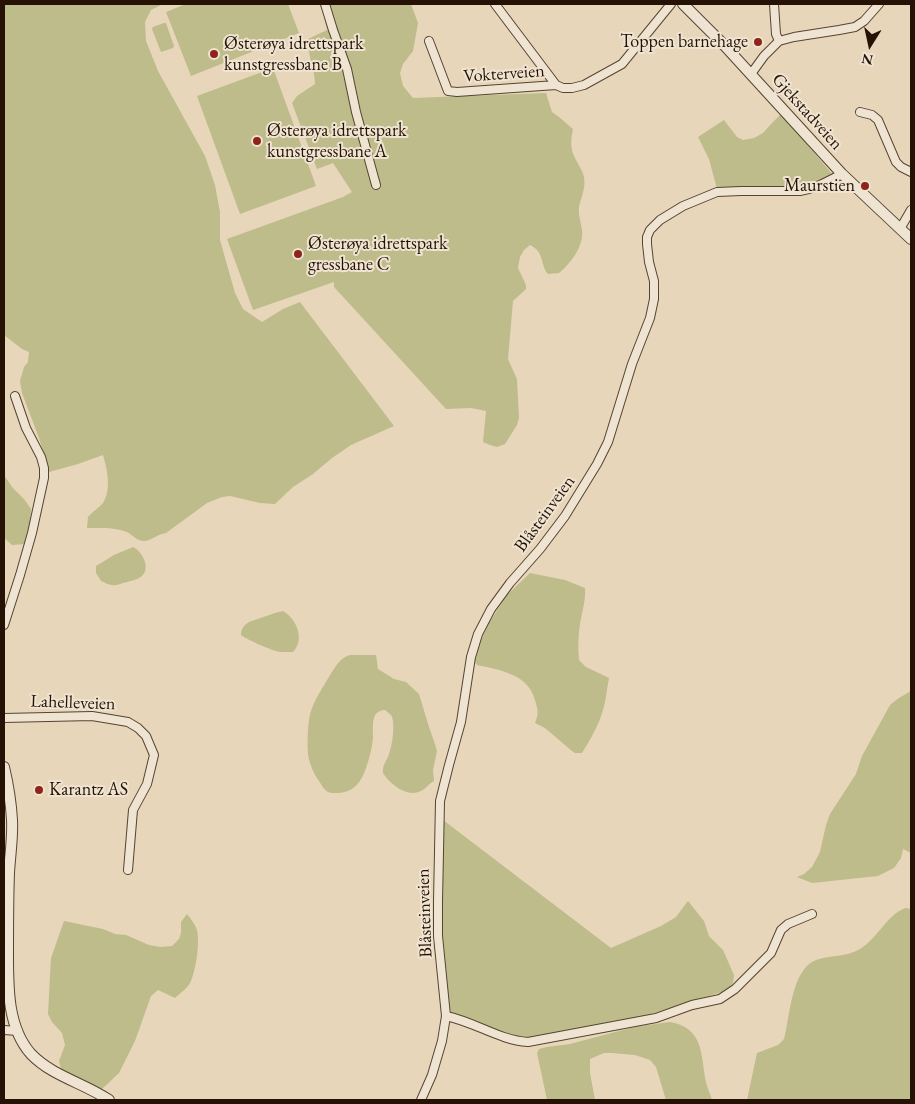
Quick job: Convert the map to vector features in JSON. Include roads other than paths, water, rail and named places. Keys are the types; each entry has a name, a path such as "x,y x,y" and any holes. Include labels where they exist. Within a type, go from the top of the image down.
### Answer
{"street":[{"path":"325,4 347,69 356,112 376,185"},
{"name":"Vokterveien","path":"495,4 556,85"},
{"name":"Vokterveien","path":"429,41 448,90 456,92 556,85 563,88 572,88 584,85 622,64 671,4"},
{"name":"Gjekstadveien","path":"683,4 751,74 842,174 911,239"},
{"path":"774,4 776,34 779,41"},
{"path":"751,74 764,56 779,41 794,36 855,27 864,21 879,4"},
{"path":"860,112 872,115 878,120 896,162 901,168 911,172"},
{"name":"Blåsteinveien","path":"421,1100 442,1042 446,1016 438,936 440,801 461,722 471,657 478,634 492,608 565,516 597,464 608,442 632,364 650,318 654,299 654,281 647,244 650,230 660,220 675,211 717,192 809,190 842,174"},
{"path":"900,229 911,210"},
{"path":"4,625 29,543 44,478 41,457 26,428 15,396"},
{"name":"Lahelleveien","path":"4,718 92,716 128,722 146,736 154,755 147,784 133,810 128,870"},
{"path":"4,767 11,802 12,820 8,906 8,972 13,1016 24,1044 39,1061 49,1069 109,1100"},
{"path":"446,1016 458,1018 503,1037 528,1042 656,1018 692,1005 720,999 729,994 771,953 781,930 788,924 812,914"},
{"path":"4,1030 18,1031"}],"place":[{"name":"Toppen barnehage","path":"758,42"},
{"name":"Østerøya idrettspark kunstgressbane B","path":"214,54"},
{"name":"Østerøya idrettspark kunstgressbane A","path":"257,141"},
{"name":"Maurstien","path":"865,186"},
{"name":"Østerøya idrettspark gressbane C","path":"298,254"},
{"name":"Karantz AS","path":"39,790"}]}
